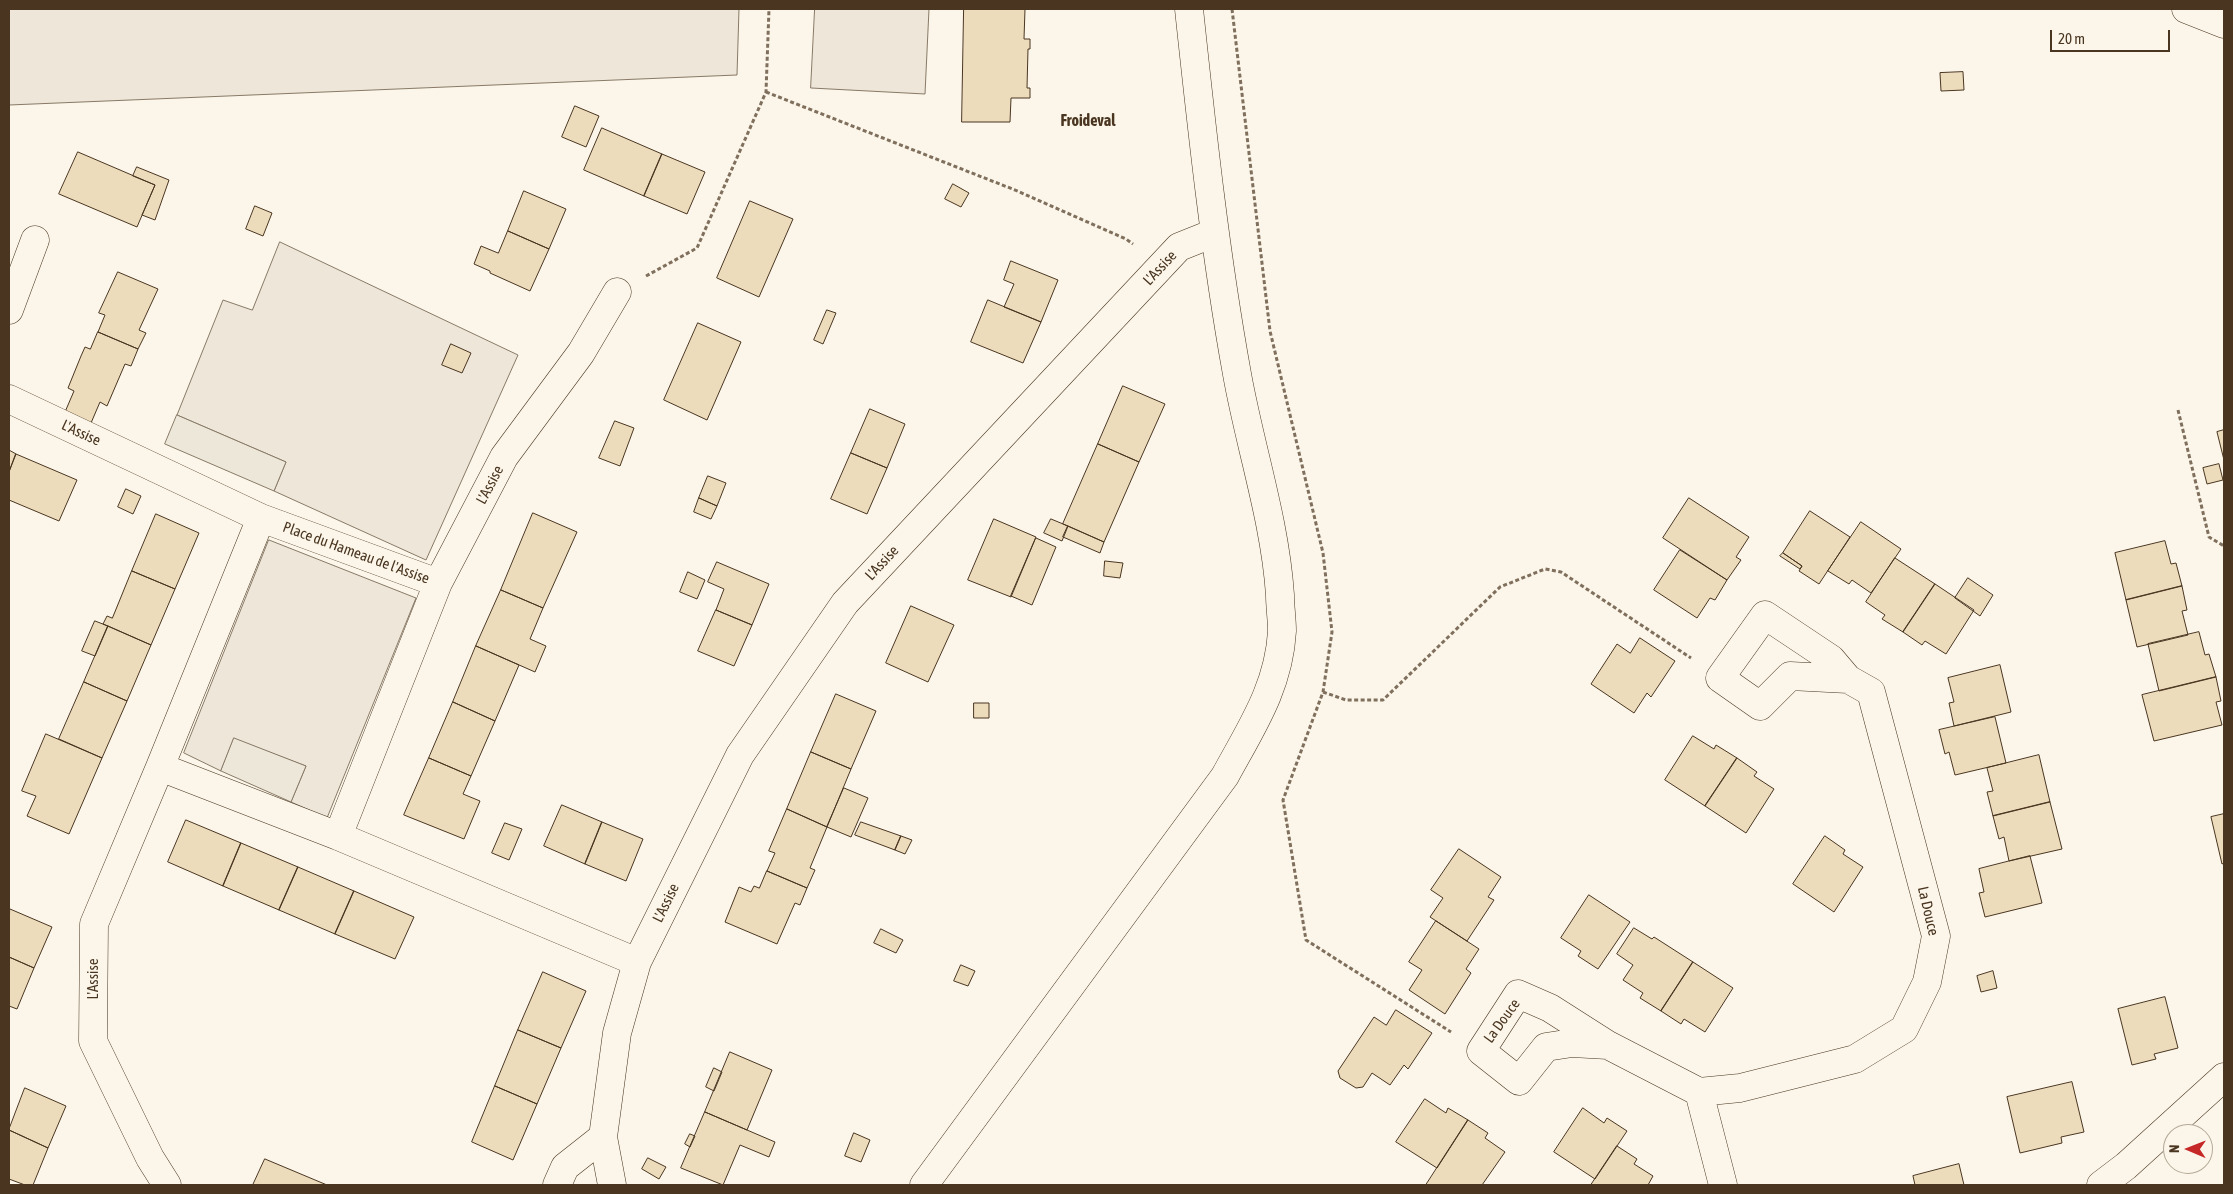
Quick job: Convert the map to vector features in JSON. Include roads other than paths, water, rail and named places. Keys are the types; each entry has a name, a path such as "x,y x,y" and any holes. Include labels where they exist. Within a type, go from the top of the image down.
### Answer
{"street":[{"path":"924,1185 1225,776 1260,712 1276,675 1282,630 1278,573 1273,539 1237,375 1214,233 1189,9"},
{"path":"2186,9 2224,24"},
{"name":"L'Assise","path":"612,1185 603,1137 617,1033 637,962 740,755 845,603 1179,247 1214,233"},
{"path":"9,310 36,240"},
{"name":"L'Assise","path":"438,583 504,457 581,352 617,292"},
{"name":"L'Assise","path":"9,399 261,518"},
{"path":"261,518 160,767 338,836 637,962"},
{"name":"Place du Hameau de l'Assise","path":"261,518 438,583 338,836"},
{"name":"La Douce","path":"1608,1044 1572,1043 1546,1047 1519,1081 1481,1051 1518,994 1550,1008 1608,1044 1699,1092 1740,1088 1855,1059 1904,1029 1927,982 1936,936 1871,692 1848,679 1831,659 1765,615 1720,678 1760,706 1790,676 1848,679"},
{"name":"L'Assise","path":"160,767 94,924 93,1041 150,1158 168,1185"},
{"path":"2101,1185 2126,1166 2224,1077"},
{"path":"1699,1092 1723,1185"},
{"path":"557,1185 565,1167 603,1137"}],"district":[{"name":"Froideval","path":"1088,121"}]}
